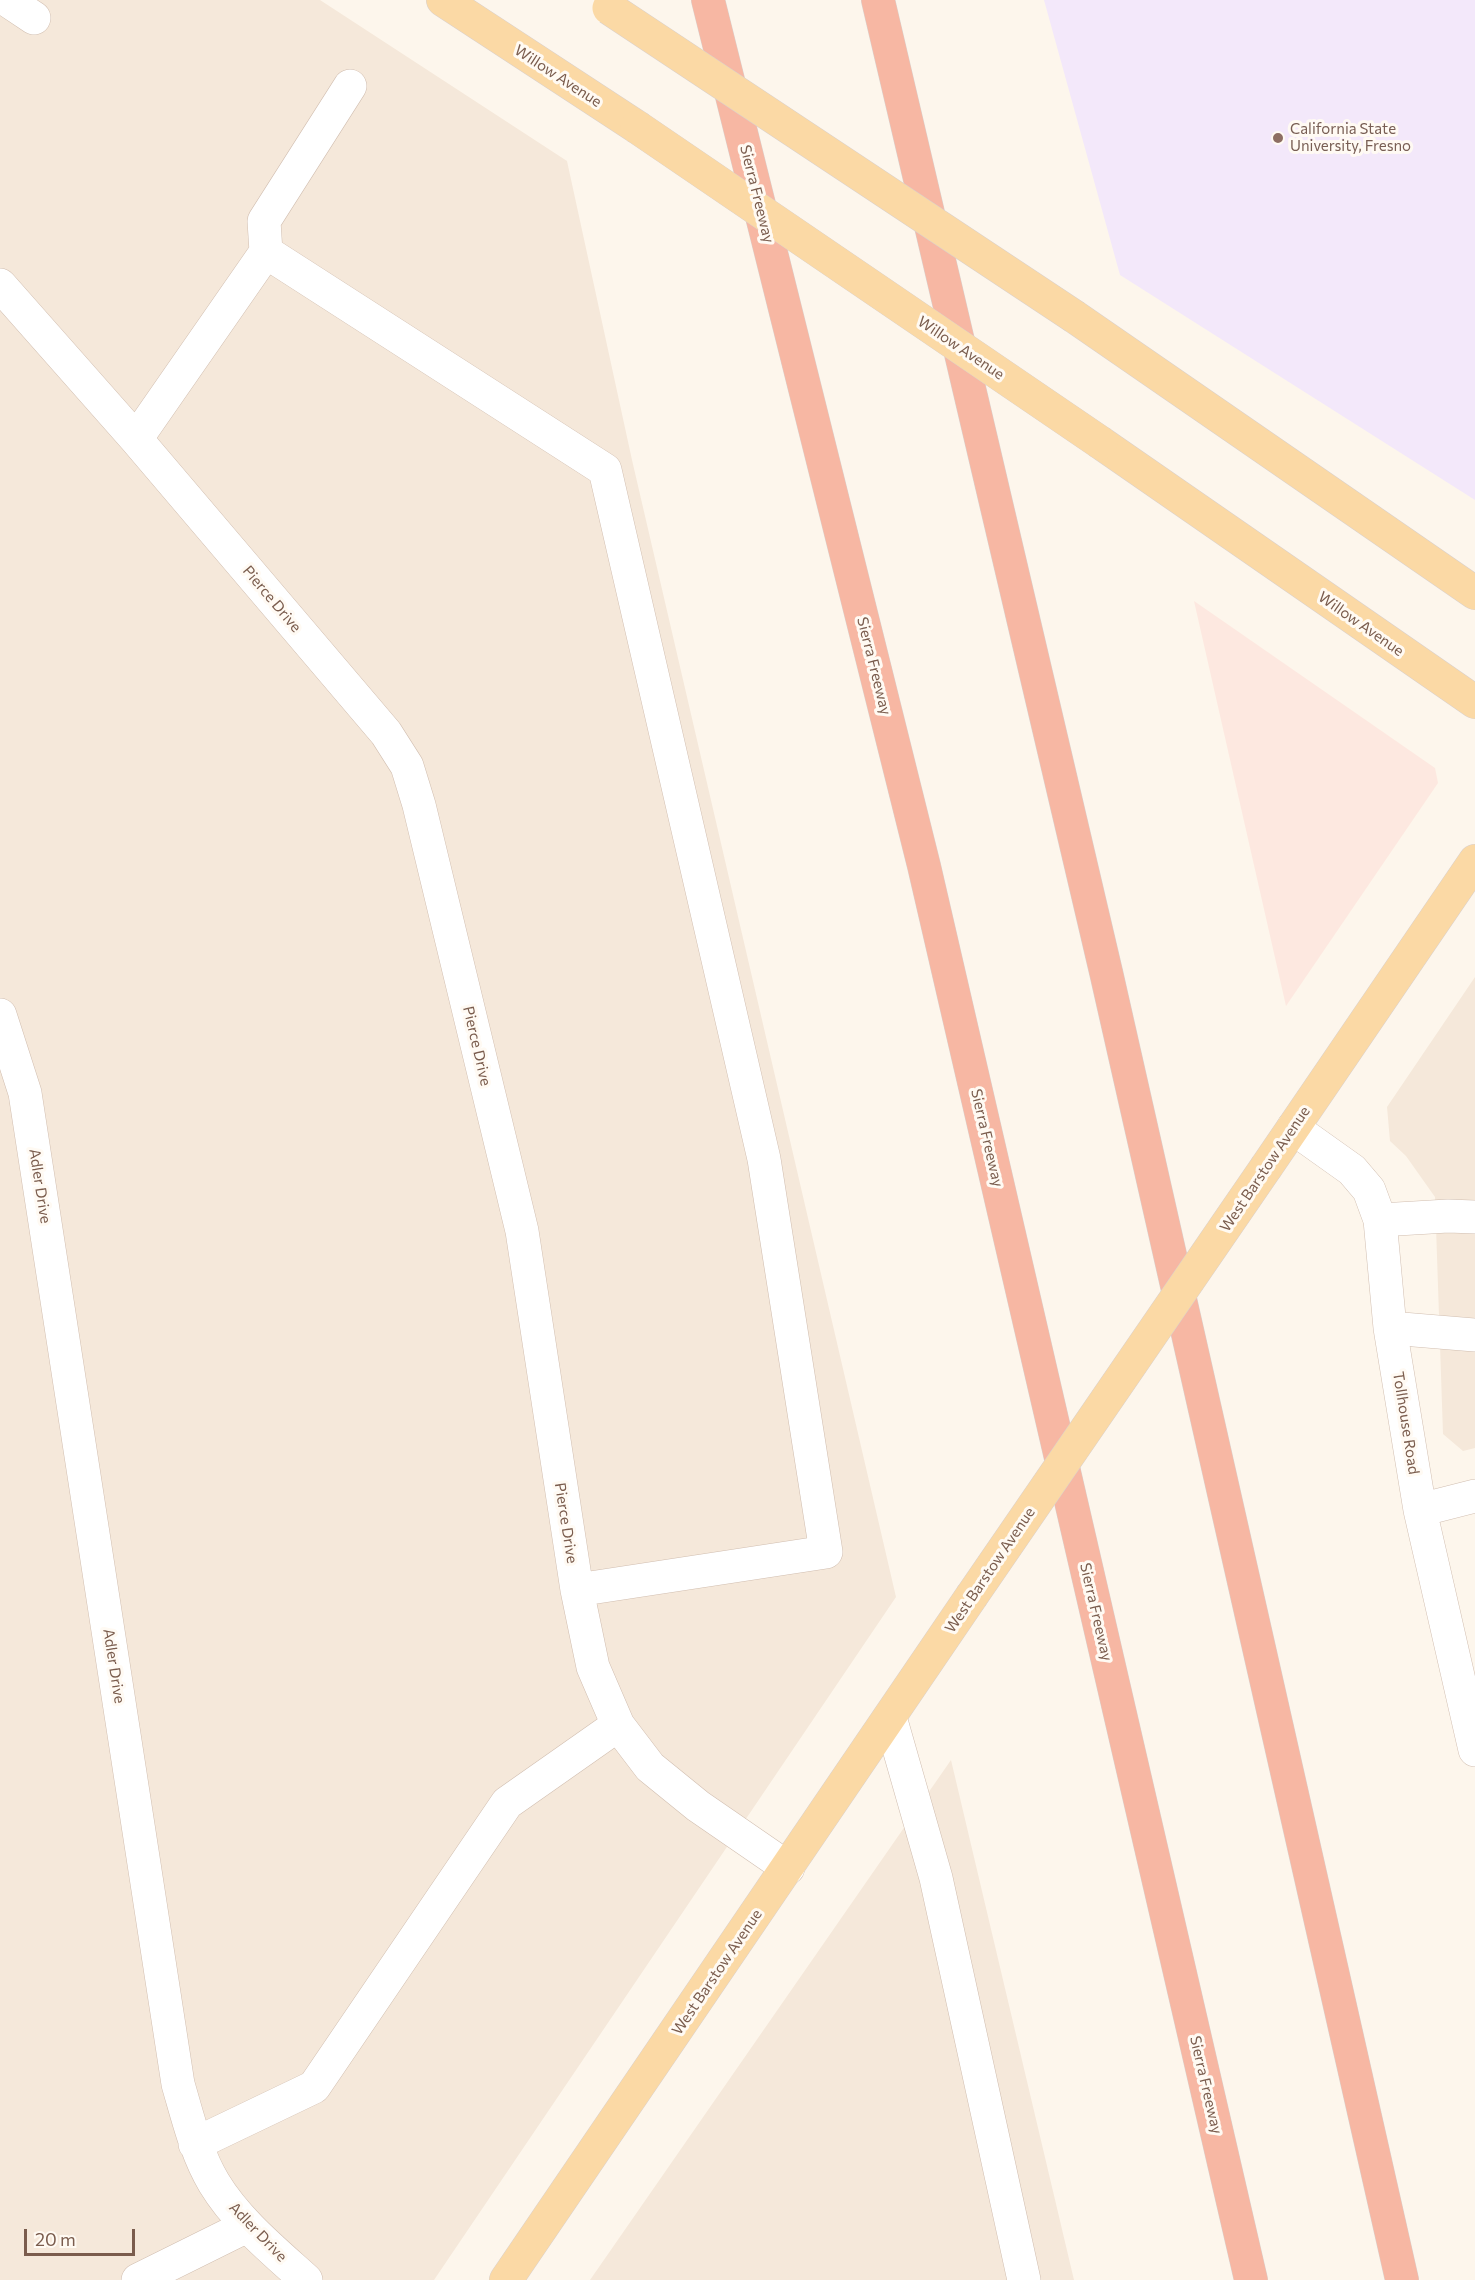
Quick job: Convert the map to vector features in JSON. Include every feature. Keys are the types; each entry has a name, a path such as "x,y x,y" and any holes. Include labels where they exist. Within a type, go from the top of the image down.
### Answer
{"highway":[{"name":"Sierra Freeway","path":"708,0 924,866 1251,2280"},
{"path":"878,0 1106,972 1402,2280"}],"main road":[{"name":"Willow Avenue","path":"443,0 637,127 1101,443 1475,702"},
{"path":"602,4 1075,317 1475,593"},
{"name":"West Barstow Avenue","path":"506,2280 1475,861"}],"street":[{"path":"7,0 34,18"},
{"path":"136,439 266,252 264,220 350,86"},
{"path":"266,252 605,470 764,1159 826,1552 577,1590"},
{"name":"Pierce Drive","path":"0,285 136,439 386,733 407,766 422,816 522,1232 577,1590 593,1667 618,1725 650,1767 698,1806 788,1868"},
{"name":"Adler Drive","path":"0,1015 25,1093 178,2084 195,2144 215,2185 247,2226 306,2280"},
{"name":"Tollhouse Road","path":"1293,1128 1352,1170 1369,1190 1380,1220 1390,1328 1420,1510 1475,1750"},
{"path":"1380,1220 1448,1216 1475,1217"},
{"path":"1390,1328 1475,1335"},
{"path":"1420,1510 1475,1496"},
{"path":"890,1717 936,1878 1024,2280"},
{"path":"195,2144 314,2087 507,1803 618,1725"},
{"path":"138,2280 247,2226"}],"shaded area":[{"path":"0,0 320,0 567,161 632,460 896,1597 434,2280 0,2280"},
{"name":"California State University, Fresno","path":"1044,0 1475,0 1475,500 1120,275"},
{"path":"1194,601 1435,768 1438,783 1286,1006"},
{"path":"1475,977 1475,1448 1463,1451 1443,1434 1435,1197 1406,1156 1390,1141 1387,1107"},
{"path":"951,1760 1074,2280 590,2280"}],"place":[{"name":"California State University, Fresno","path":"1278,138"}]}
